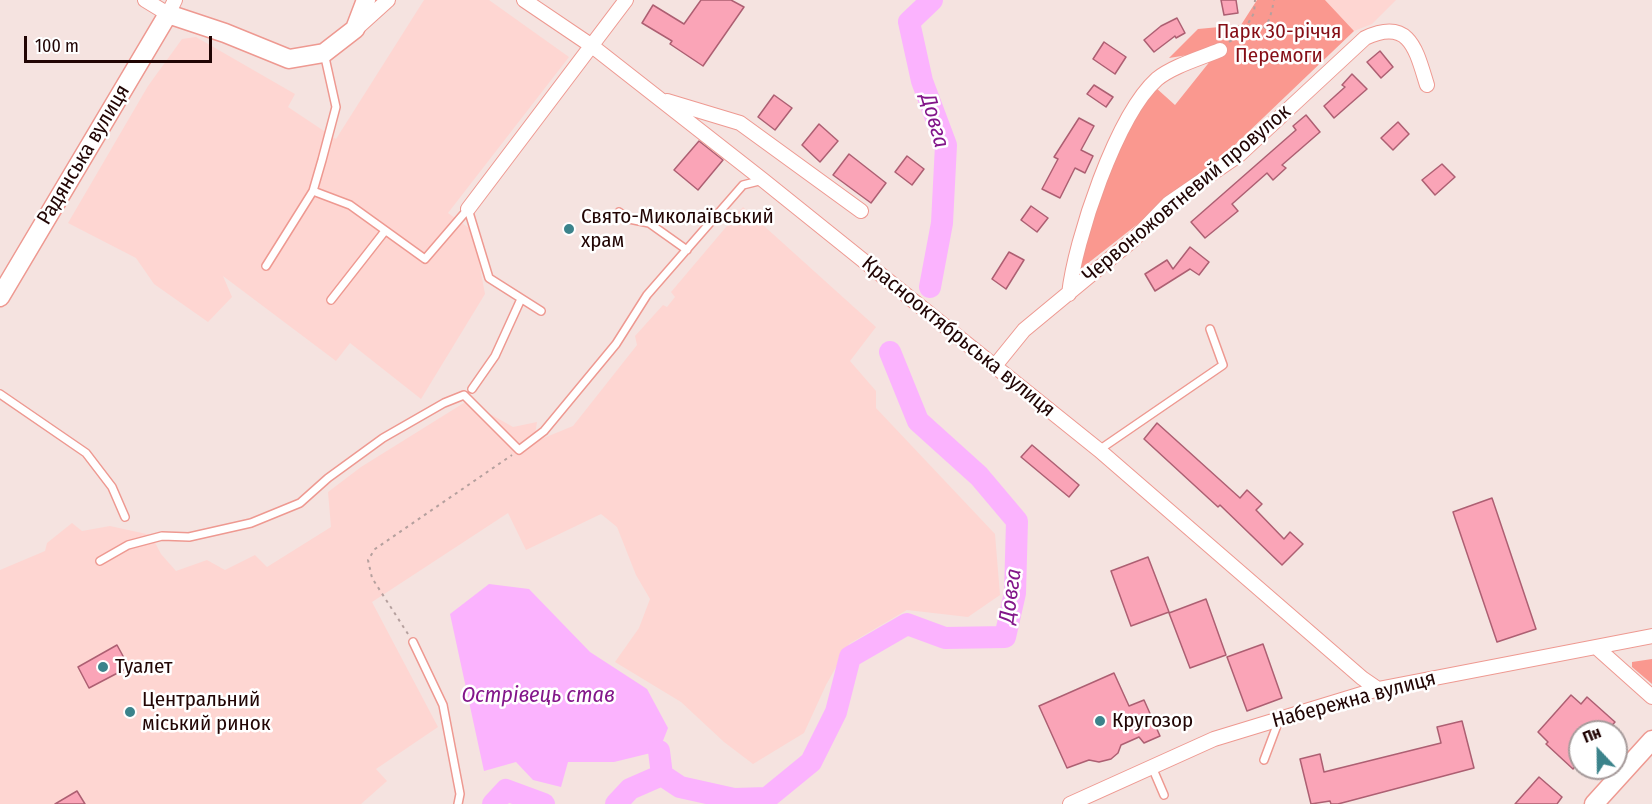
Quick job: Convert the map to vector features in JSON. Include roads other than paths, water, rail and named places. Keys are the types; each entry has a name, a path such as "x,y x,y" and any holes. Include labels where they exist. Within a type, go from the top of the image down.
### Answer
{"street":[{"path":"145,0 172,7 225,33 289,59 324,54 388,0"},
{"path":"356,29 366,0"},
{"name":"Краснооктябрьська вулиця","path":"524,0 592,46 1099,450 1362,678 1378,689"},
{"path":"468,209 626,0"},
{"name":"Радянська вулиця","path":"0,297 172,7"},
{"name":"Червоножовтневий провулок","path":"994,367 1024,330 1134,239 1169,203 1239,155 1365,38 1378,32 1395,31 1407,37 1416,49 1427,85"},
{"name":"Червоножовтневий провулок","path":"1069,294 1079,240 1092,202 1118,140 1144,94 1158,78 1220,50"},
{"path":"659,99 740,123 861,211"},
{"name":"Набережна вулиця","path":"1070,804 1152,765 1214,739 1378,689 1652,636"},
{"path":"1596,647 1652,697"},
{"path":"1594,804 1652,740"}],"lane":[{"path":"266,266 313,191 336,106 324,54"},
{"path":"100,561 128,545 162,536 189,537 251,523 300,503 328,478 383,438 444,403 464,395 519,450 544,431 566,405 616,344 647,295 743,185 763,180"},
{"path":"313,191 350,205 425,259 468,209"},
{"path":"468,209 489,278 541,311"},
{"path":"619,212 629,219 648,223 687,250"},
{"path":"331,300 385,231"},
{"path":"472,389 495,356 521,299"},
{"path":"1099,450 1223,365 1210,329"},
{"path":"0,394 86,453 112,486 125,517"},
{"path":"412,642 443,705 460,794 458,804"},
{"path":"1264,760 1279,719"},
{"path":"1152,765 1164,795"}],"water":[{"name":"Острівець став","path":"489,584 529,589 590,652 647,689 668,728 659,751 614,762 568,762 561,787 533,780 516,762 484,771 450,614"}],"waterway":[{"name":"Довга","path":"930,287 942,223 946,145 922,81 909,22 932,0"},
{"name":"Довга","path":"616,804 630,789 662,775 680,787 734,799 767,798 811,762 836,712 850,657 907,624 945,638 1005,637 1015,593 1017,521 979,476 918,421 890,352"},
{"path":"659,751 662,775"},
{"name":"Довга","path":"493,804 506,790 544,804"}],"place":[{"name":"Свято-Миколаївський храм","path":"569,229"},
{"name":"Туалет","path":"103,667"},
{"name":"Центральний міський ринок","path":"130,712"},
{"name":"Кругозор","path":"1100,721"}],"park label":[{"name":"Парк 30-річчя Перемоги","path":"1279,44"}]}
